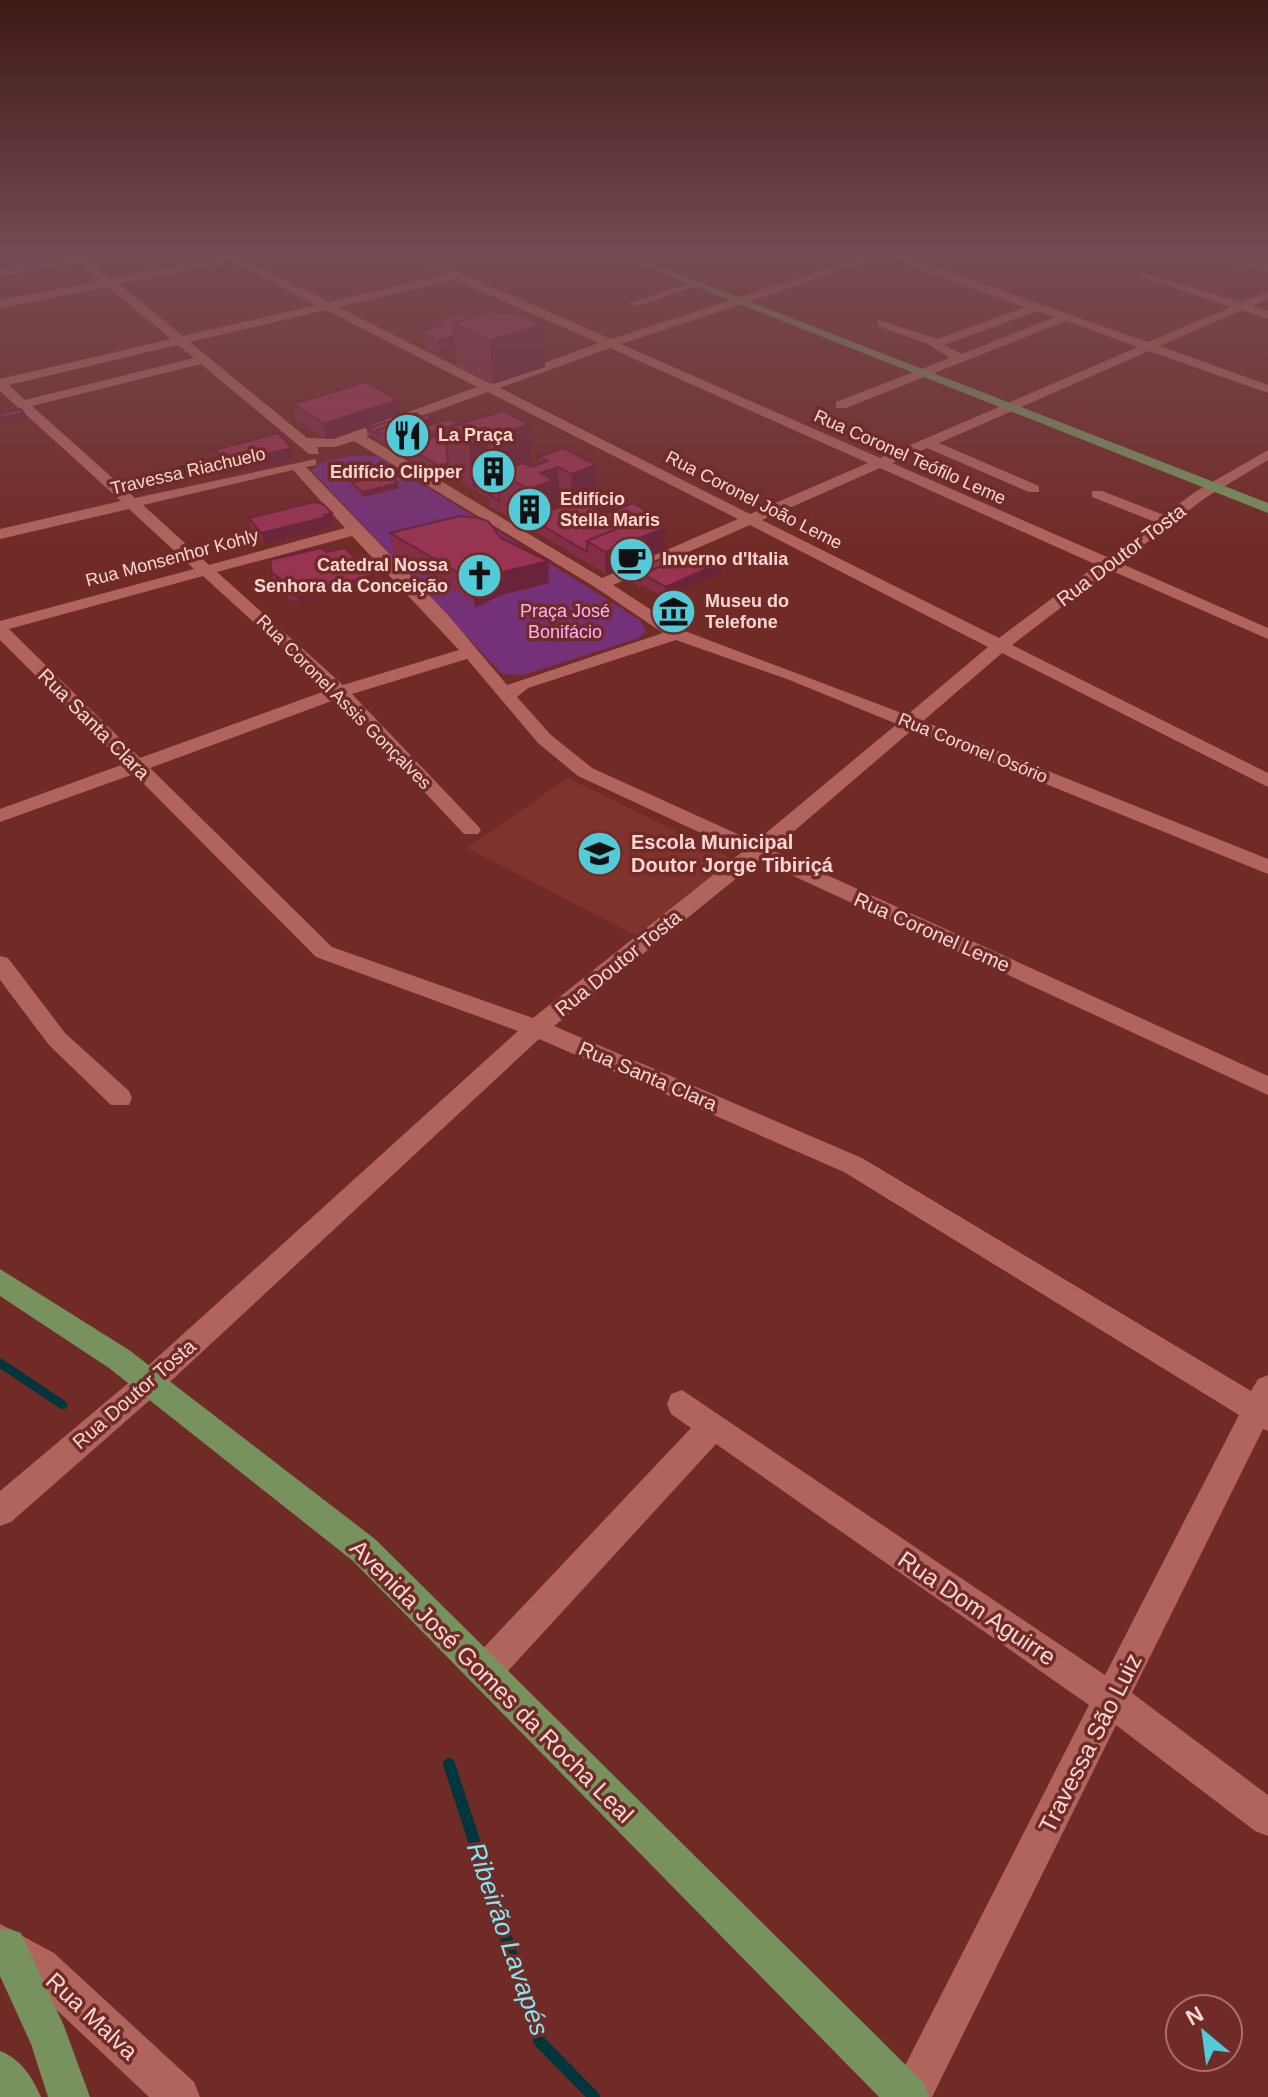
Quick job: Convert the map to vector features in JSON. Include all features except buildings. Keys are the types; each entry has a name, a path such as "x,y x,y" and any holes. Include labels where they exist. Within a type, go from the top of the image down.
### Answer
{"main road":[{"path":"870,352 1268,508"},
{"name":"Avenida José Gomes da Rocha Leal","path":"0,1281 119,1359 364,1550 909,2097"},
{"path":"3,1945 50,2040 69,2097"},
{"path":"0,2071 20,2097"}],"street":[{"path":"0,384 138,352"},
{"path":"192,352 322,458"},
{"name":"Rua Coronel João Leme","path":"415,352 1268,781"},
{"path":"305,442 330,444 588,352"},
{"name":"Rua Coronel Teófilo Leme","path":"627,352 1268,634"},
{"path":"947,352 961,358"},
{"path":"841,405 977,352"},
{"path":"601,584 746,519 1141,352"},
{"path":"1165,352 1268,389"},
{"path":"23,404 202,360"},
{"name":"Rua Coronel Assis Gonçalves","path":"0,384 207,568 340,692 471,830"},
{"path":"354,435 601,584 676,634"},
{"path":"928,443 1034,489"},
{"name":"Travessa Riachuelo","path":"0,534 298,467 322,458 354,452 384,452"},
{"name":"Rua Doutor Tosta","path":"0,1511 149,1383 536,1028 755,853 1001,645 1213,486 1268,454"},
{"name":"Rua Coronel Leme","path":"298,467 470,652 491,682 515,692 585,772 755,853 1268,1086"},
{"path":"1097,494 1167,521"},
{"name":"Rua Monsenhor Kohly","path":"0,628 207,568 355,530"},
{"name":"Rua Santa Clara","path":"0,628 324,952 536,1028 853,1165 1264,1405"},
{"path":"515,692 676,634"},
{"name":"Rua Coronel Osório","path":"676,634 793,675 1268,867"},
{"path":"0,816 340,692 470,652"},
{"path":"0,964 57,1039 120,1098"},
{"name":"Rua Dom Aguirre","path":"682,1404 1112,1700 1268,1818"},
{"name":"Travessa São Luiz","path":"909,2097 1264,1405"},
{"path":"485,1671 712,1427"},
{"name":"Rua Malva","path":"3,1945 40,1967 179,2097"}],"shaded area":[{"name":"Escola Municipal Doutor Jorge Tibiriçá","path":"568,778 735,860 637,936 467,848"}],"green space":[{"name":"Praça José Bonifácio","path":"350,456 377,456 640,620 646,632 636,639 523,675 502,674 311,470 323,462"}],"water":[{"path":"186,465 195,476 144,488 135,477"}],"waterway":[{"name":"Ribeirão Lavapés","path":"0,1363 63,1405"},
{"name":"Ribeirão Lavapés","path":"449,1764 540,2042 594,2097"}],"place":[{"name":"La Praça","path":"407,435"},
{"name":"Edifício Clipper","path":"493,472"},
{"name":"Edifício Stella Maris","path":"529,509"},
{"name":"Inverno d'Italia","path":"631,559"},
{"name":"Catedral Nossa Senhora da Conceição","path":"479,575"},
{"name":"Museu do Telefone","path":"674,611"},
{"name":"Escola Municipal Doutor Jorge Tibiriçá","path":"600,854"}]}
